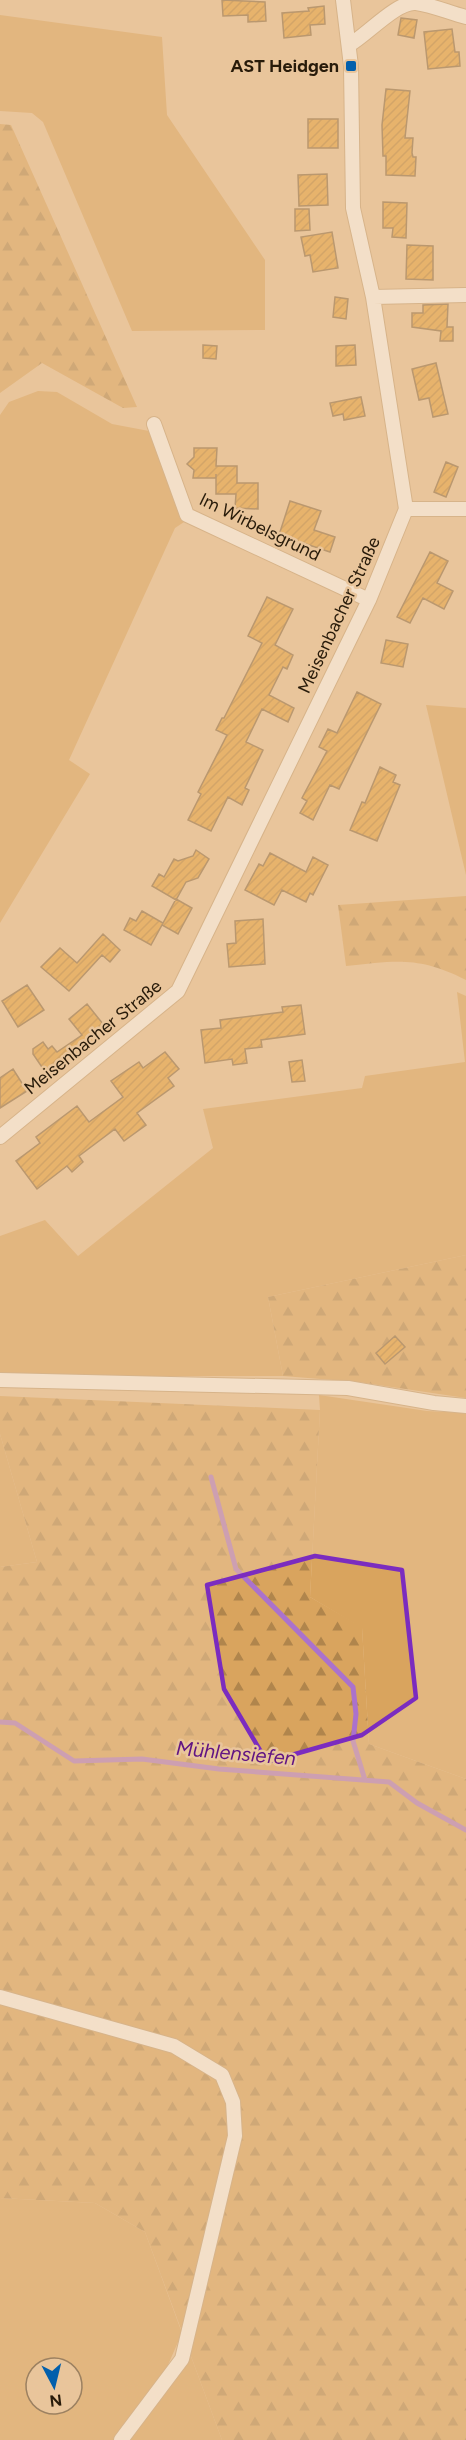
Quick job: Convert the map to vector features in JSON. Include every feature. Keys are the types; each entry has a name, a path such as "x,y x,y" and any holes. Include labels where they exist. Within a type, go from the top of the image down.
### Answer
{"street":[{"path":"343,0 351,66 353,208 373,297 406,509 466,509"},
{"path":"349,45 401,5 414,3 466,17"},
{"path":"373,297 466,295"},
{"name":"Im Wirbelsgrund","path":"154,424 187,515 369,600"},
{"name":"Meisenbacher Straße","path":"0,1137 178,991 369,600 406,509"},
{"path":"0,1380 348,1388 434,1403 466,1406"},
{"path":"0,1997 174,2046 222,2075 233,2102 235,2136 182,2359 121,2440"}],"highlighted area":[{"path":"315,1556 402,1570 416,1698 362,1735 267,1762 224,1689 207,1585"}],"green space":[{"path":"0,15 162,37 167,115 265,260 265,330 132,331 43,122 32,113 0,111"},
{"path":"0,124 11,125 137,407 123,408 42,363 0,393"},
{"path":"38,391 57,392 112,424 149,431 184,522 175,528 69,760 90,774 0,923 0,415 9,402"},
{"path":"426,705 466,708 466,875"},
{"path":"466,896 466,980 434,967 407,962 346,966 338,905"},
{"path":"457,992 466,996 466,1255 268,1297 283,1376 0,1376 0,1236 45,1220 78,1256 213,1148 203,1109 362,1088 365,1076 465,1062"},
{"path":"466,1255 466,1398 358,1382 283,1376 268,1297"},
{"path":"319,1395 427,1411 466,1413 466,1779 369,1744 362,1628 310,1597"},
{"path":"0,1396 320,1410 310,1597 362,1627 369,1744 466,1779 466,2440 222,2440 145,2232 95,2203 0,2198 0,1567 37,1562 0,1434"},
{"path":"0,1434 37,1562 0,1567"},
{"path":"0,2198 95,2203 145,2232 182,2333 164,2374 115,2440 0,2440"},
{"path":"189,2351 222,2440 127,2440"}],"building":[{"path":"222,0 265,2 266,21 248,22 248,15 223,16"},
{"path":"324,6 325,24 310,25 311,35 284,38 282,13 309,11 308,8"},
{"path":"401,18 417,20 414,38 398,35"},
{"path":"452,29 455,52 459,52 460,66 428,69 424,32"},
{"path":"386,89 410,91 405,138 413,138 412,153 413,157 416,157 415,176 386,175 382,125"},
{"path":"308,119 338,119 338,148 308,148"},
{"path":"327,174 328,205 299,206 298,175"},
{"path":"383,202 407,203 406,238 392,237 393,228 383,228"},
{"path":"295,209 309,209 310,230 295,231"},
{"path":"332,232 338,268 313,272 310,255 305,256 301,237"},
{"path":"407,245 433,246 433,280 406,279"},
{"path":"335,297 348,299 346,319 333,317"},
{"path":"448,304 447,327 453,327 453,341 440,341 441,331 412,327 412,313 423,313 423,305"},
{"path":"203,345 217,346 216,359 203,358"},
{"path":"355,345 356,365 336,366 336,346"},
{"path":"436,363 448,414 433,417 429,398 419,400 412,369"},
{"path":"361,397 365,416 344,420 343,414 333,416 330,403"},
{"path":"194,448 217,448 216,466 237,466 237,483 258,483 258,509 235,508 236,494 216,494 216,478 193,478 194,470 187,464 194,457"},
{"path":"446,462 458,467 446,497 434,492"},
{"path":"290,501 321,511 314,530 335,537 330,552 279,535"},
{"path":"430,552 448,561 437,583 453,591 444,609 423,598 410,623 397,617"},
{"path":"267,597 293,609 275,645 293,655 287,669 283,667 269,695 294,708 288,722 262,709 246,742 263,750 245,788 249,790 242,805 228,797 211,831 188,820 201,794 198,792 227,735 216,730 262,643 248,636"},
{"path":"386,640 408,644 403,667 381,663"},
{"path":"357,692 381,704 339,789 330,785 313,820 300,813 307,801 302,798 327,751 319,747 328,729 337,733"},
{"path":"380,767 396,775 393,782 400,785 377,841 350,830 362,802 365,803"},
{"path":"196,850 209,859 198,878 186,882 176,900 152,886 159,874 164,877 174,859 178,861 193,856"},
{"path":"270,853 306,872 313,857 328,865 313,895 310,893 306,902 282,890 274,905 245,890 259,864 263,866"},
{"path":"176,899 192,908 178,934 162,925"},
{"path":"142,911 163,923 151,945 124,930 130,918 136,921"},
{"path":"263,919 265,964 229,967 227,944 236,943 235,921"},
{"path":"103,934 120,950 110,962 102,955 69,991 41,967 60,948 77,963"},
{"path":"27,985 44,1010 18,1027 2,1001"},
{"path":"87,1004 107,1029 75,1058 48,1076 33,1054 33,1049 43,1042 48,1049 52,1046 57,1052 82,1035 69,1019"},
{"path":"301,1005 305,1034 261,1040 262,1047 245,1049 247,1063 233,1065 232,1059 205,1063 201,1030 221,1028 220,1020 283,1012 282,1007"},
{"path":"165,1052 179,1069 168,1078 174,1086 137,1113 146,1125 124,1141 115,1129 79,1156 83,1162 72,1172 67,1166 37,1189 16,1161 40,1143 36,1137 77,1106 89,1122 123,1097 111,1081 139,1062 143,1068"},
{"path":"302,1060 305,1081 292,1082 289,1062"},
{"path":"13,1069 27,1091 0,1108 0,1078"},
{"path":"395,1336 405,1347 385,1364 376,1353"}],"waterway":[{"path":"211,1477 236,1569 353,1687 356,1714 353,1741 365,1780"},
{"name":"Mühlensiefen","path":"0,1722 15,1723 74,1761 142,1759 219,1769 389,1782 417,1803 466,1830"}],"place":[{"name":"AST Heidgen","path":"351,66"}]}
